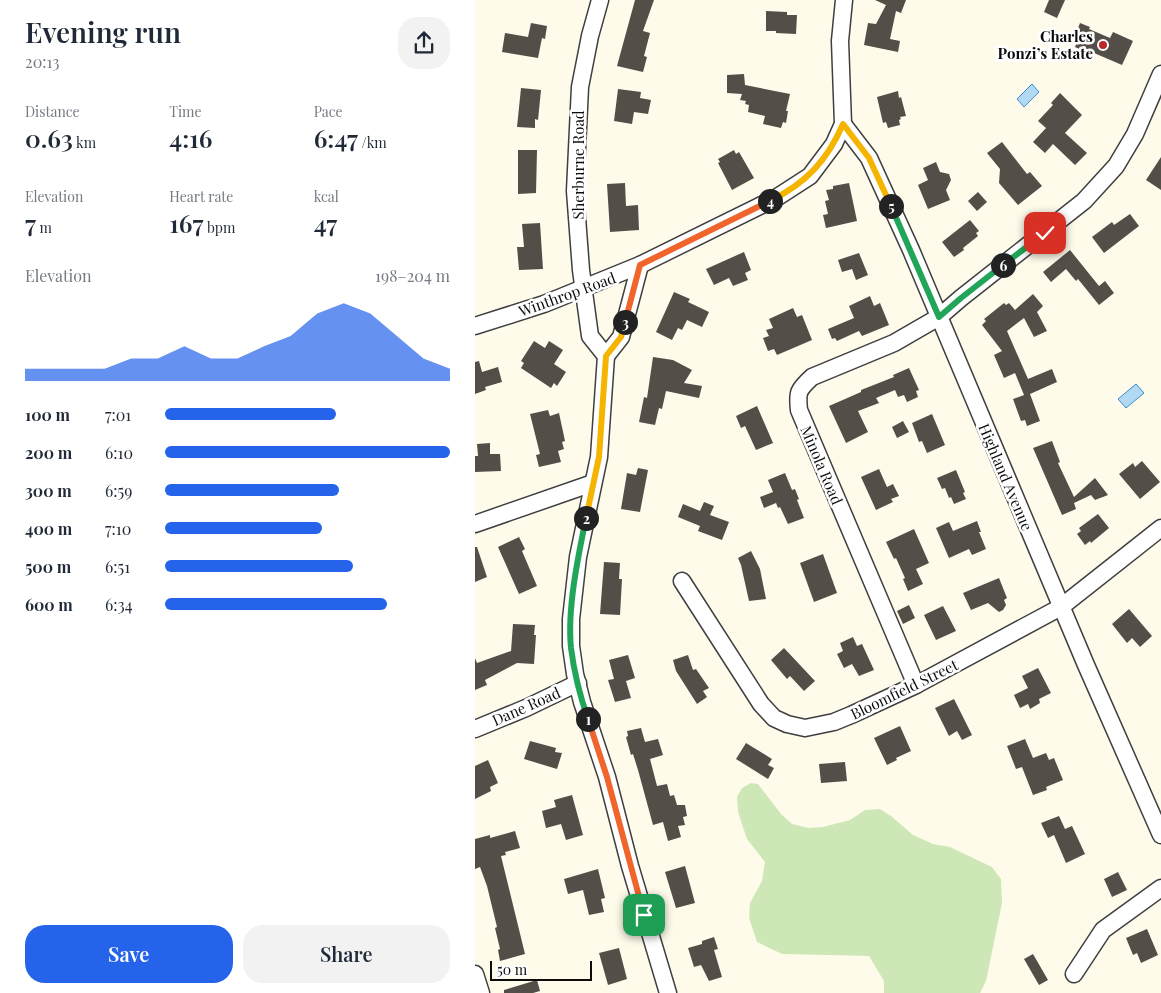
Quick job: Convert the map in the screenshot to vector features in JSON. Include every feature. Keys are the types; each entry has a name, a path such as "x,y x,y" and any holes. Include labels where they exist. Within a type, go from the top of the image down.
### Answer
{"street":[{"name":"Sherburne Road","path":"600,0 583,70 578,120 575,191 590,336 606,356"},
{"name":"Winthrop Road","path":"475,326 544,304 640,265 776,198 810,176 834,144 843,124 840,41 844,0"},
{"name":"Minola Road","path":"916,685 799,410 797,394 802,386 812,377 894,342 939,317 1084,201 1115,166 1135,134 1161,74"},
{"name":"Highland Avenue","path":"843,124 869,158 911,250 1061,607 1161,835"},
{"path":"640,265 621,337 606,356 599,457 578,557 571,619 571,646 578,683 607,777 630,866 668,993"},
{"path":"475,524 593,483"},
{"name":"Bloomfield Street","path":"683,581 761,704 774,718 787,724 805,728 834,722 916,685 1061,607 1161,528"},
{"name":"Dane Road","path":"475,729 526,708 578,683"},
{"path":"1074,974 1103,930 1161,888"},
{"path":"475,974 481,993"}],"green space":[{"path":"751,783 758,784 781,814 792,824 809,828 823,827 850,820 865,810 880,809 913,835 933,844 950,847 992,867 1001,879 1002,903 986,981 980,993 884,993 884,981 869,956 782,954 757,942 749,918 750,903 762,881 765,862 747,839 738,812 737,797 742,788"}],"water":[{"path":"1032,84 1039,92 1024,107 1017,99"},
{"path":"1136,384 1144,393 1126,408 1118,399"}],"building":[{"path":"635,0 654,0 643,31 650,33 644,56 647,57 643,72 617,66"},
{"path":"875,0 906,0 901,13 896,11 890,39 900,41 898,52 864,45 868,23 876,24 886,5"},
{"path":"1049,0 1065,0 1057,18 1044,12"},
{"path":"766,11 787,12 787,15 797,15 796,34 766,31"},
{"path":"531,23 547,26 545,39 542,38 538,58 502,52 505,33 528,37"},
{"name":"Charles Ponzi’s Estate","path":"1080,23 1110,38 1113,32 1133,41 1122,65 1075,47 1077,42 1073,41"},
{"path":"744,74 745,85 790,94 786,111 788,111 786,123 783,122 781,128 763,124 765,116 748,112 749,105 745,104 746,101 740,100 742,94 727,93 727,75"},
{"path":"521,88 541,90 538,120 535,119 535,128 517,127"},
{"path":"618,89 641,92 640,98 651,100 648,114 634,112 632,124 614,121"},
{"path":"898,91 906,116 900,117 900,125 888,128 886,122 883,123 877,97"},
{"path":"1060,93 1082,115 1065,133 1087,153 1075,165 1053,144 1045,153 1033,142 1046,128 1038,121 1053,105 1051,103"},
{"path":"1002,142 1027,174 1030,172 1042,186 1018,205 999,183 1000,169 987,153"},
{"path":"518,150 537,150 536,193 518,194"},
{"path":"734,150 736,154 739,152 754,178 732,190 718,163 720,162 718,159"},
{"path":"1161,157 1161,190 1146,180"},
{"path":"936,162 940,172 949,174 951,180 946,190 950,200 928,209 918,185 928,180 923,168"},
{"path":"625,183 626,206 638,205 639,230 610,232 607,184"},
{"path":"849,183 857,221 826,228 823,215 828,214 825,201 829,200 826,190 833,189 833,186"},
{"path":"978,192 987,202 977,211 968,201"},
{"path":"1130,214 1139,226 1104,253 1092,237 1112,222 1114,225"},
{"path":"970,220 979,231 976,233 978,236 954,257 942,242"},
{"path":"540,223 543,269 519,270 517,247 524,247 522,224"},
{"path":"1070,250 1099,286 1105,281 1114,293 1099,305 1078,279 1076,281 1066,269 1051,282 1043,272"},
{"path":"744,252 751,270 745,273 748,280 733,286 729,278 714,285 706,269"},
{"path":"859,253 868,275 856,280 852,269 842,272 838,260"},
{"path":"674,292 690,299 688,302 709,312 702,327 687,320 682,330 678,328 672,340 656,332"},
{"path":"1033,294 1043,306 1037,312 1047,331 1034,337 1024,318 1007,331 1028,379 1052,369 1057,382 1030,394 1040,421 1027,426 1025,420 1021,421 1013,399 1024,395 1015,373 1004,378 994,355 1002,351 982,325 986,321 984,319 1004,303 1006,305 1009,303 1015,310"},
{"path":"870,296 874,306 880,303 889,325 862,336 859,331 837,341 835,338 832,339 828,329 854,318 849,306"},
{"path":"793,308 797,317 802,315 812,340 777,355 774,349 768,351 763,338 769,336 766,330 773,328 769,319"},
{"path":"534,341 545,348 549,341 563,350 554,364 566,372 557,386 554,383 551,388 521,368 524,363 521,361"},
{"path":"653,357 673,360 692,370 684,383 702,386 699,398 666,391 662,409 659,408 655,425 639,422 644,397 647,398"},
{"path":"479,361 482,372 498,367 502,382 485,387 486,390 475,394 475,362"},
{"path":"909,368 919,390 916,391 918,397 907,402 904,395 898,397 895,390 876,398 879,403 858,411 868,432 846,443 829,406 861,392 861,390 894,377 893,375"},
{"path":"757,406 773,443 756,450 745,426 741,428 736,416"},
{"path":"548,410 550,416 559,413 565,441 562,442 564,449 558,451 561,462 539,467 536,455 540,454 530,414"},
{"path":"932,414 945,445 927,453 922,441 919,442 912,423"},
{"path":"903,421 909,432 897,438 892,427"},
{"path":"1052,441 1060,462 1058,463 1074,497 1095,478 1108,495 1095,500 1091,495 1074,503 1076,509 1062,515 1033,448"},
{"path":"490,443 490,454 500,454 501,471 475,472 475,456 478,456 477,444"},
{"path":"1142,461 1160,482 1140,499 1119,474 1133,463 1135,467"},
{"path":"638,468 648,470 640,512 621,509 627,473 636,475"},
{"path":"879,469 887,487 893,484 899,496 891,499 893,502 876,510 861,477"},
{"path":"956,470 966,499 954,504 945,488 942,489 937,478"},
{"path":"785,473 792,490 795,489 804,518 788,524 776,503 764,508 760,497 773,492 768,480"},
{"path":"704,502 714,506 710,515 729,522 722,540 698,531 700,526 678,517 683,504 700,511"},
{"path":"1098,514 1109,528 1091,543 1090,541 1085,545 1077,534 1081,531 1079,528"},
{"path":"977,521 986,549 972,555 969,549 949,558 936,528 949,522 953,531"},
{"path":"914,529 929,563 916,569 923,584 908,591 903,579 905,578 886,542"},
{"path":"519,537 525,549 522,551 537,586 519,594 498,547"},
{"path":"475,547 477,547 487,577 475,582"},
{"path":"751,551 760,569 766,599 749,601 738,558"},
{"path":"823,554 837,593 814,602 800,563"},
{"path":"604,562 620,563 619,579 622,579 620,615 600,614"},
{"path":"999,578 1007,598 1004,600 1006,605 1003,610 999,612 988,603 971,610 963,593"},
{"path":"909,605 915,618 903,624 897,611"},
{"path":"943,606 956,631 936,640 924,615"},
{"path":"1129,609 1152,636 1140,647 1132,638 1127,643 1112,624"},
{"path":"513,624 535,625 534,664 517,663 485,680 487,685 475,690 475,658 477,663 511,651"},
{"path":"853,637 857,646 862,644 874,670 859,676 852,664 844,668 837,654 843,651 840,643"},
{"path":"784,648 815,681 804,691 790,676 787,679 771,660"},
{"path":"628,655 635,678 626,681 631,698 615,702 608,680 614,679 609,660"},
{"path":"688,655 693,670 696,669 709,688 703,691 707,697 697,704 676,671 673,660"},
{"path":"1038,668 1051,693 1039,699 1040,703 1030,709 1028,704 1020,708 1014,695 1028,688 1022,676"},
{"path":"954,699 972,735 962,740 957,731 949,736 935,708"},
{"path":"900,726 911,751 896,758 897,760 887,765 874,738"},
{"path":"641,728 645,742 658,739 663,755 650,759 657,786 667,784 670,796 674,795 677,805 685,805 687,816 683,817 685,825 678,826 681,837 668,841 663,822 653,825 638,770 626,737 628,736 627,731"},
{"path":"1025,739 1033,758 1046,753 1049,760 1054,758 1063,780 1046,787 1047,790 1033,795 1022,767 1016,769 1007,746"},
{"path":"530,741 556,748 555,752 562,753 557,769 524,759"},
{"path":"746,743 772,759 768,765 774,768 768,779 736,759"},
{"path":"488,760 498,783 490,787 491,791 475,799 475,766"},
{"path":"845,762 847,781 821,783 819,764"},
{"path":"572,795 583,835 566,840 561,824 546,828 542,811 556,807 554,800"},
{"path":"1059,816 1065,829 1072,826 1085,854 1066,863 1054,835 1048,838 1041,823"},
{"path":"515,831 520,848 505,852 506,855 501,856 525,954 500,961 498,950 500,949 495,928 497,927 487,886 480,867 475,869 475,839 490,835 490,838"},
{"path":"685,866 695,903 676,908 665,872"},
{"path":"598,869 605,898 601,899 604,912 589,915 583,890 568,894 564,879"},
{"path":"1118,872 1127,890 1112,897 1104,879"},
{"path":"1147,929 1158,955 1141,963 1137,953 1133,955 1126,938"},
{"path":"714,937 718,949 714,950 722,977 709,981 701,965 694,967 688,948 702,944 702,941"},
{"path":"619,948 627,979 608,985 599,953"},
{"path":"1033,954 1048,980 1039,985 1024,959"},
{"path":"537,980 540,991 533,993 504,993 504,990"}],"place":[{"name":"Charles Ponzi’s Estate","path":"1103,45"}],"route":[{"path":"644,915 607,777 582,702 571,646 571,619 578,557 599,457 606,356 621,337 640,265 701,237 776,198 810,176 834,144 843,124 869,158 939,317 993,272 1045,233"}]}
